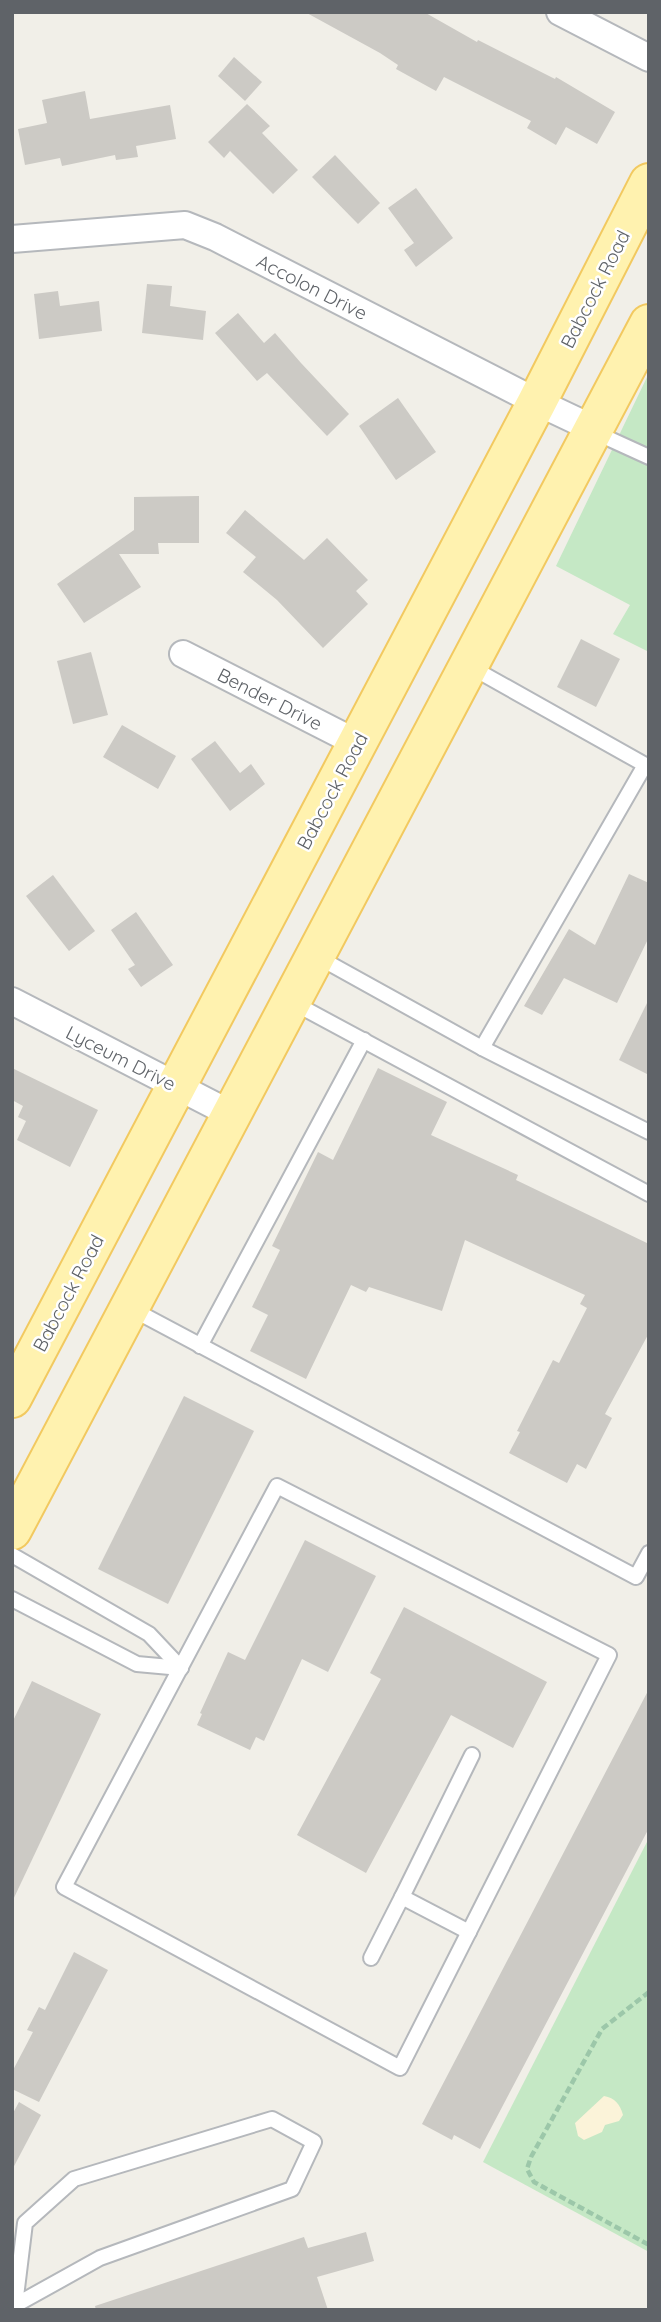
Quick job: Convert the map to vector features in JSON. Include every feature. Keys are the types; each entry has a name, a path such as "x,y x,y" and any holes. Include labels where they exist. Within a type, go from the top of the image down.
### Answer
{"main road":[{"name":"Babcock Road","path":"13,1397 537,402 649,183"},
{"path":"12,1530 649,324"}],"street":[{"path":"560,12 649,58"},
{"name":"Accolon Drive","path":"12,239 185,225 215,237 592,429"},
{"name":"Bender Drive","path":"183,654 357,743"},
{"name":"Lyceum Drive","path":"12,1002 231,1114"}],"lane":[{"path":"592,429 649,457"},
{"path":"468,665 647,766 482,1048"},
{"path":"315,955 482,1048 649,1132"},
{"path":"290,1002 649,1194"},
{"path":"201,1346 364,1040"},
{"path":"128,1308 636,1577 649,1553"},
{"path":"277,1486 609,1656 400,2068 64,1887 181,1668 277,1486"},
{"path":"12,1555 149,1634 181,1668"},
{"path":"12,1599 137,1664 181,1668"},
{"path":"371,1958 472,1755"},
{"path":"402,1897 469,1932"},
{"path":"272,2119 314,2142 292,2189 100,2258 14,2306 24,2223 74,2179 272,2119"}],"path":[{"path":"649,1992 602,2029 531,2157 527,2169 534,2182 649,2245"}],"green space":[{"path":"649,373 649,652 613,634 630,605 556,566"},
{"path":"649,1838 649,2252 483,2162"}],"sand":[{"path":"604,2096 616,2102 623,2115 619,2121 605,2125 602,2132 584,2140 578,2136 575,2123"}],"building":[{"path":"305,12 424,12 477,42 478,40 555,79 556,77 615,112 597,144 566,127 556,145 527,128 531,121 444,77 436,91 396,69 398,65 380,53"},
{"path":"234,57 262,82 245,101 218,76"},
{"path":"85,91 90,119 170,105 176,139 136,146 138,157 116,160 115,155 62,166 60,158 25,165 18,129 47,123 42,100"},
{"path":"247,104 270,126 262,133 298,170 273,194 230,151 224,158 208,142"},
{"path":"335,155 380,203 358,224 312,177"},
{"path":"416,188 453,238 416,267 404,250 414,243 388,208"},
{"path":"147,284 172,286 170,306 206,311 203,340 142,333"},
{"path":"58,291 60,306 99,301 102,331 39,339 34,294"},
{"path":"238,313 264,343 275,333 349,414 327,436 267,373 257,381 215,333"},
{"path":"398,398 436,452 396,480 359,426"},
{"path":"199,496 199,543 158,543 159,554 119,554 141,587 84,623 57,584 134,530 134,497"},
{"path":"245,510 304,560 327,538 368,580 356,591 368,604 323,648 277,600 243,572 256,557 226,533"},
{"path":"581,639 620,659 596,707 557,687"},
{"path":"91,652 108,715 73,724 57,661"},
{"path":"122,725 176,756 158,789 103,757"},
{"path":"215,741 240,773 251,764 265,784 230,811 191,759"},
{"path":"629,874 649,883 649,937 617,1003 564,978 542,1015 524,1006 569,929 595,945"},
{"path":"53,875 95,931 69,951 26,896"},
{"path":"136,912 173,965 141,987 128,969 135,965 111,930"},
{"path":"649,999 649,1075 619,1060"},
{"path":"12,1068 98,1110 70,1167 17,1140 26,1121 18,1117 23,1106 12,1100"},
{"path":"378,1068 447,1102 431,1135 518,1175 516,1180 649,1244 649,1333 605,1414 612,1418 586,1469 577,1464 567,1483 509,1453 520,1432 517,1431 553,1360 559,1363 587,1308 580,1304 585,1295 465,1240 442,1311 369,1287 366,1292 351,1285 306,1379 250,1351 268,1315 252,1307 280,1250 272,1246 318,1152 333,1160"},
{"path":"184,1396 254,1431 168,1604 98,1569"},
{"path":"305,1540 376,1576 328,1672 302,1659 264,1741 256,1737 250,1750 197,1725 202,1714 200,1713 228,1652 245,1660"},
{"path":"404,1607 547,1682 513,1748 451,1715 366,1873 297,1835 381,1679 370,1673"},
{"path":"32,1681 101,1714 12,1902 12,1723"},
{"path":"649,1689 649,1828 480,2149 454,2135 452,2140 422,2124"},
{"path":"74,1952 108,1970 39,2102 12,2089 12,2072 33,2032 27,2030 39,2007 45,2010"},
{"path":"19,2102 41,2115 12,2170 12,2115"},
{"path":"366,2232 374,2261 317,2277 328,2310 96,2310 95,2306 304,2237 308,2248"}]}
